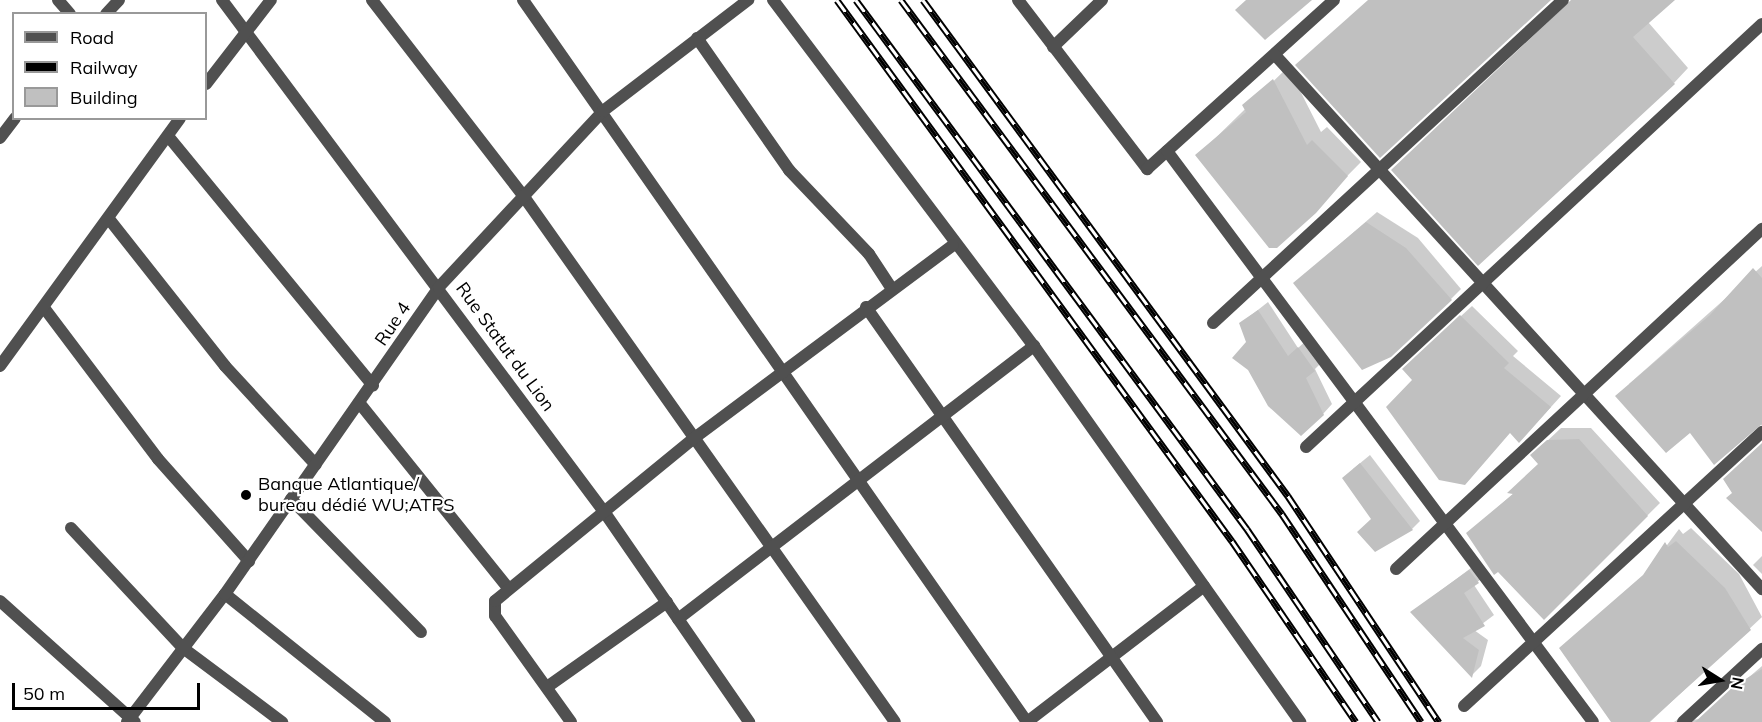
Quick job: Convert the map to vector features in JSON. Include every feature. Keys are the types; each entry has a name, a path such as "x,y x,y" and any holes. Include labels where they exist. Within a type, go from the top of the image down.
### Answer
{"street":[{"path":"58,0 68,12"},
{"path":"108,12 119,0"},
{"name":"Rue Statut du Lion","path":"222,0 440,287 605,513 749,722"},
{"path":"207,83 245,28 271,0"},
{"path":"372,0 522,194 895,722"},
{"path":"523,0 785,370 1027,722 1204,586"},
{"name":"Rue 4","path":"131,721 361,405 440,287 522,194 603,111 748,0"},
{"path":"773,0 953,245 1034,346 1300,722"},
{"path":"1018,0 1147,169 1275,56 1334,0"},
{"path":"1053,47 1102,0"},
{"path":"1213,323 1563,0"},
{"path":"1306,447 1762,24"},
{"path":"697,38 789,170 855,238 892,289"},
{"path":"1275,56 1762,589"},
{"path":"0,138 14,120"},
{"path":"0,366 45,309 168,136 175,121"},
{"path":"168,136 373,386"},
{"path":"1167,151 1358,400 1443,525 1536,640 1593,722"},
{"path":"109,219 225,366 316,465"},
{"path":"1396,569 1762,229"},
{"path":"571,722 492,610 508,588 605,513 693,439 953,245"},
{"path":"866,308 944,413 1157,722"},
{"path":"45,309 158,459 249,561"},
{"path":"678,619 860,482 944,413 1034,346"},
{"path":"361,405 508,588"},
{"path":"1464,706 1762,432"},
{"path":"291,499 421,632"},
{"path":"70,528 183,648 282,722"},
{"path":"225,594 385,722"},
{"path":"0,601 131,721"},
{"path":"547,687 667,602"},
{"path":"1683,722 1762,649"}],"building":[{"path":"1246,0 1312,0 1265,40 1235,10"},
{"path":"1368,0 1551,0 1380,158 1295,65"},
{"path":"1571,0 1675,0 1633,37 1675,84 1478,266 1391,170"},
{"path":"1273,79 1307,145 1312,140 1348,176 1316,213 1277,248 1269,248 1195,155 1246,112 1242,105"},
{"path":"1366,222 1406,248 1452,300 1391,357 1362,370 1293,283"},
{"path":"1753,268 1762,278 1762,424 1714,465 1690,433 1666,453 1615,396 1710,315"},
{"path":"1258,310 1288,356 1298,347 1315,371 1306,378 1324,415 1301,436 1268,406 1248,370 1232,358 1246,342 1239,323"},
{"path":"1460,315 1509,363 1504,368 1551,407 1519,443 1510,433 1465,485 1439,480 1386,407 1412,380 1402,369"},
{"path":"1579,439 1648,516 1544,620 1498,572 1494,575 1466,533 1513,494 1507,493 1538,464 1530,455 1547,440"},
{"path":"1762,443 1762,532 1726,498 1732,493 1723,479"},
{"path":"1360,463 1413,530 1375,552 1357,532 1371,519 1342,478"},
{"path":"1676,541 1725,588 1751,630 1649,722 1611,722 1559,648 1643,575 1665,542 1668,547"},
{"path":"1469,570 1479,583 1464,593 1485,626 1463,638 1479,650 1472,678 1410,612"},
{"path":"1762,669 1762,722 1695,722 1734,686"}],"railway":[{"path":"837,0 1232,541 1356,722"},
{"path":"856,0 1247,529 1378,722"},
{"path":"901,0 1282,514 1421,722"},
{"path":"923,0 1288,496 1439,722"}],"place":[{"name":"Banque Atlantique/ bureau dédié WU;ATPS","path":"246,495"}]}
